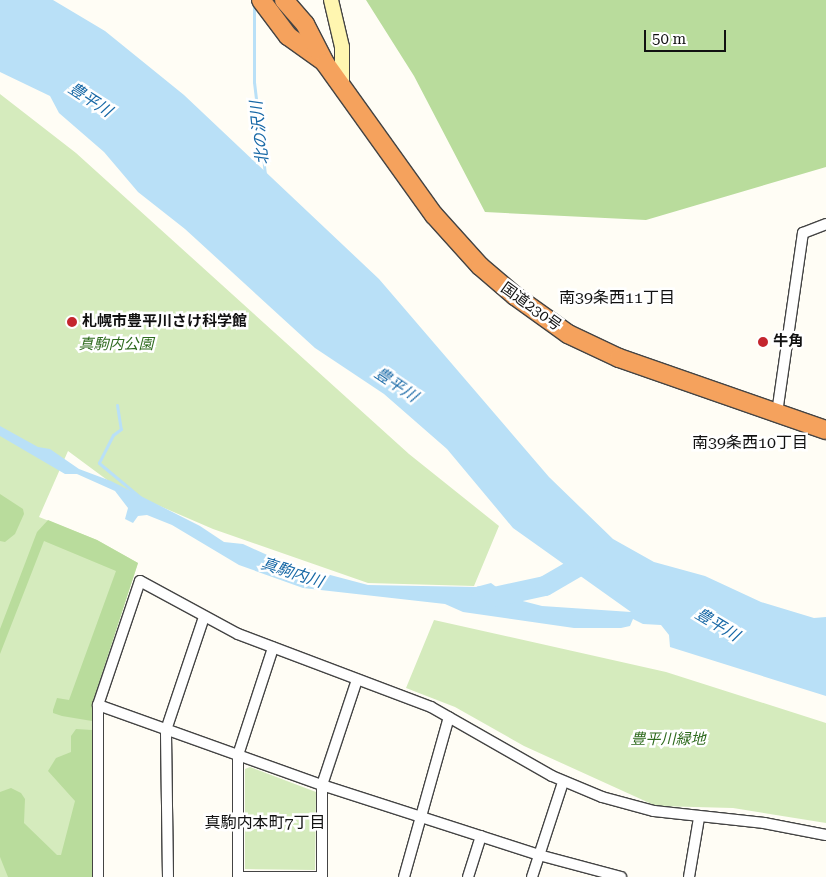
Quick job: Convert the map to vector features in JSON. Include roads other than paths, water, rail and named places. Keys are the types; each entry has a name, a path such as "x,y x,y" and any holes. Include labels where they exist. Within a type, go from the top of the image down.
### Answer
{"highway":[{"name":"国道230号","path":"250,0 270,14 288,36 325,63"},
{"name":"国道230号","path":"290,4 325,63 450,235 480,266 522,301 568,334 618,358 826,430"}],"street":[{"path":"331,0 342,47 342,87"},
{"path":"777,413 804,232 826,224"},
{"path":"98,877 98,705 140,581 204,617 273,648 449,717 563,782 602,797 654,811 699,818 764,823 826,835"},
{"path":"168,877 166,730 204,617"},
{"path":"273,648 238,755 238,877 322,877 322,785 357,680"},
{"path":"98,705 322,785 539,856 620,877"},
{"path":"404,877 449,717"},
{"path":"532,877 563,782"},
{"path":"689,877 699,818"},
{"path":"468,877 481,836"}],"water":[{"name":"豊平川","path":"0,0 53,0 105,31 184,95 379,279 549,477 613,539 654,562 705,576 761,602 814,618 826,617 826,696 670,647 669,635 661,625 643,624 633,619 630,626 621,628 574,628 463,612 445,604 303,588 239,565 172,525 147,515 138,516 133,523 125,519 128,508 115,491 77,474 65,474 0,436 0,426 38,447 50,449 79,469 111,481 200,526 224,542 243,544 285,563 368,585 476,587 491,583 511,598 542,606 631,612 513,528 447,449 384,394 315,348 185,229 138,192 104,152 59,113 50,96 0,72"}],"waterway":[{"name":"北の沢川","path":"254,1 254,82 265,174"},
{"path":"117,405 121,429 113,435 99,463 140,497"},
{"name":"真駒内川","path":"481,596 494,597 545,586 595,557"}],"place":[{"name":"札幌市豊平川さけ科学館","path":"72,322"},
{"name":"牛角","path":"763,342"}],"district":[{"name":"南39条西11丁目","path":"617,298"},
{"name":"南39条西10丁目","path":"750,443"},
{"name":"真駒内本町7丁目","path":"265,823"}],"park label":[{"name":"真駒内公園","path":"116,345"},
{"name":"豊平川緑地","path":"668,740"}]}
